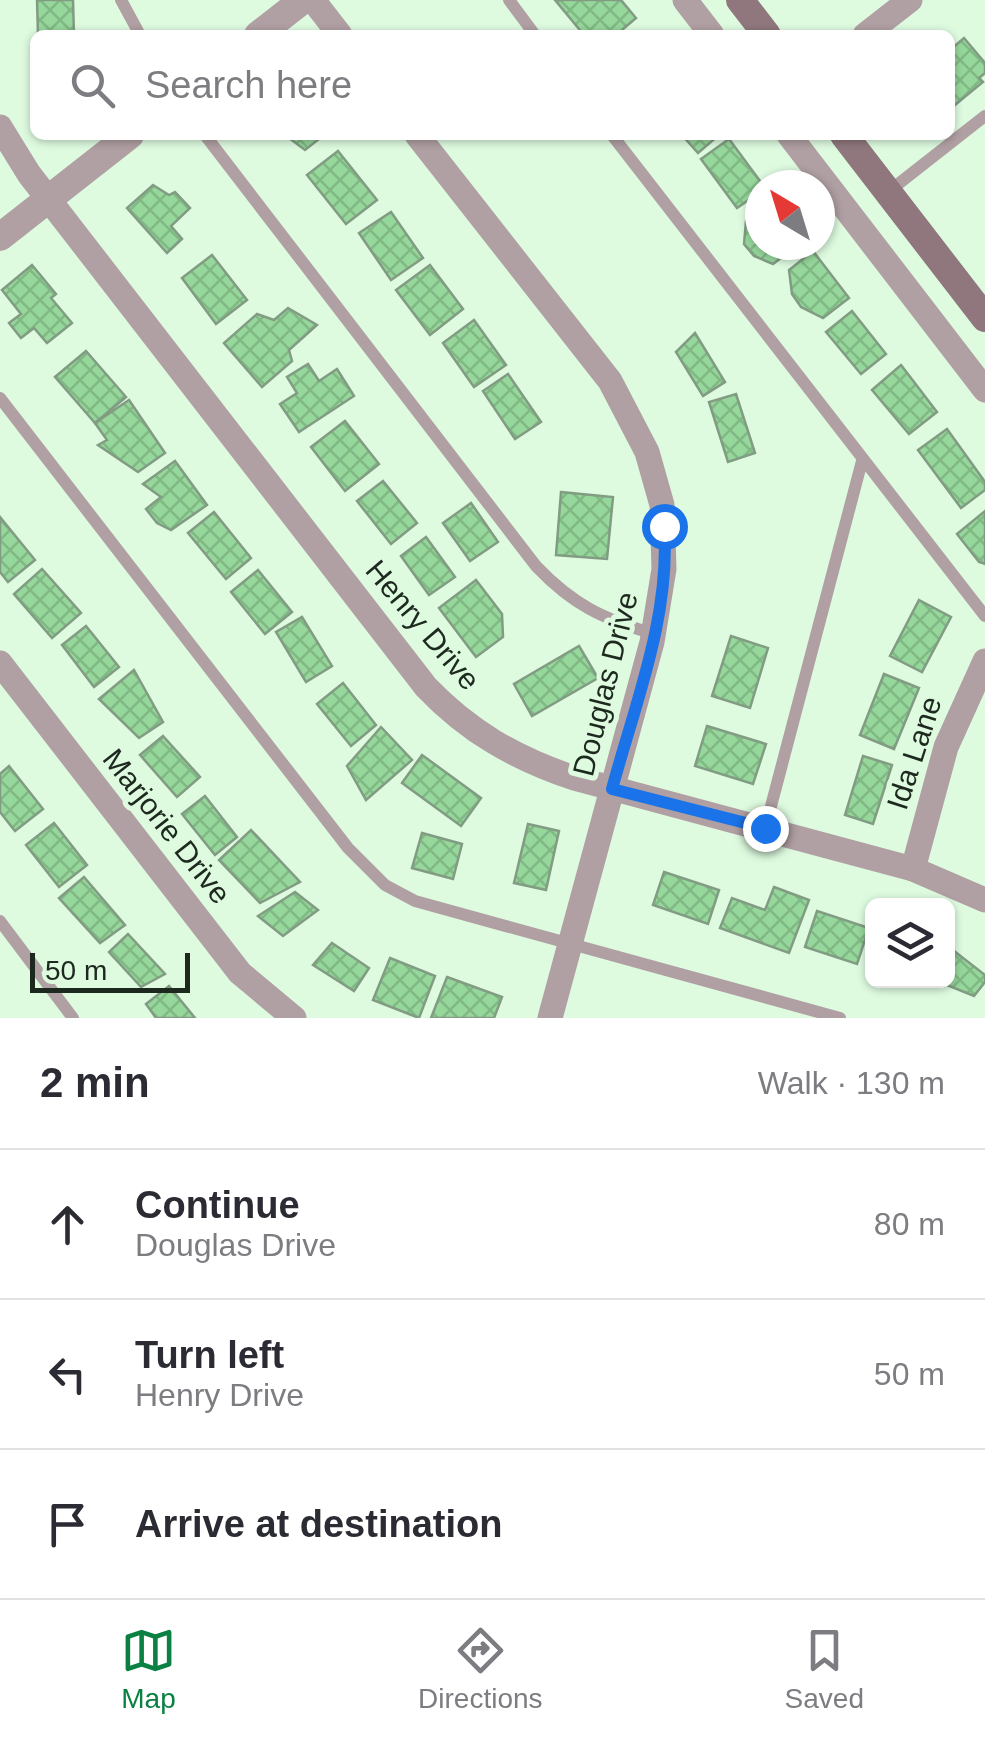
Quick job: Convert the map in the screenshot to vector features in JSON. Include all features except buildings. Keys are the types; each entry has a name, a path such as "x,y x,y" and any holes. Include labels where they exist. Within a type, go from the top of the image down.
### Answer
{"main road":[{"path":"740,0 763,30"},
{"path":"848,140 985,318"}],"street":[{"path":"264,30 303,0"},
{"path":"313,0 336,30"},
{"path":"871,30 910,0"},
{"path":"688,1 708,30"},
{"name":"Henry Drive","path":"0,127 15,155 48,199 433,694 473,730 530,763 612,789 912,868 985,900"},
{"path":"0,237 124,140"},
{"name":"Douglas Drive","path":"422,140 594,360 636,427 658,487 664,526 664,569 654,634 550,1018"},
{"path":"793,140 985,390"},
{"name":"Ida Lane","path":"912,868 946,748 985,661"},
{"name":"Marjorie Drive","path":"0,663 240,973 294,1018"}],"lane":[{"path":"121,0 137,30"},
{"path":"508,0 532,30"},
{"path":"955,140 985,116"},
{"path":"209,140 536,566 587,610 606,620 654,634"},
{"path":"616,140 985,616"},
{"path":"888,192 954,140"},
{"path":"0,398 348,848 375,877 415,901 840,1018"},
{"path":"765,828 862,461"},
{"path":"0,921 73,1018"}],"route":[{"path":"664,526 663,584 654,634 612,789 765,828"}]}
